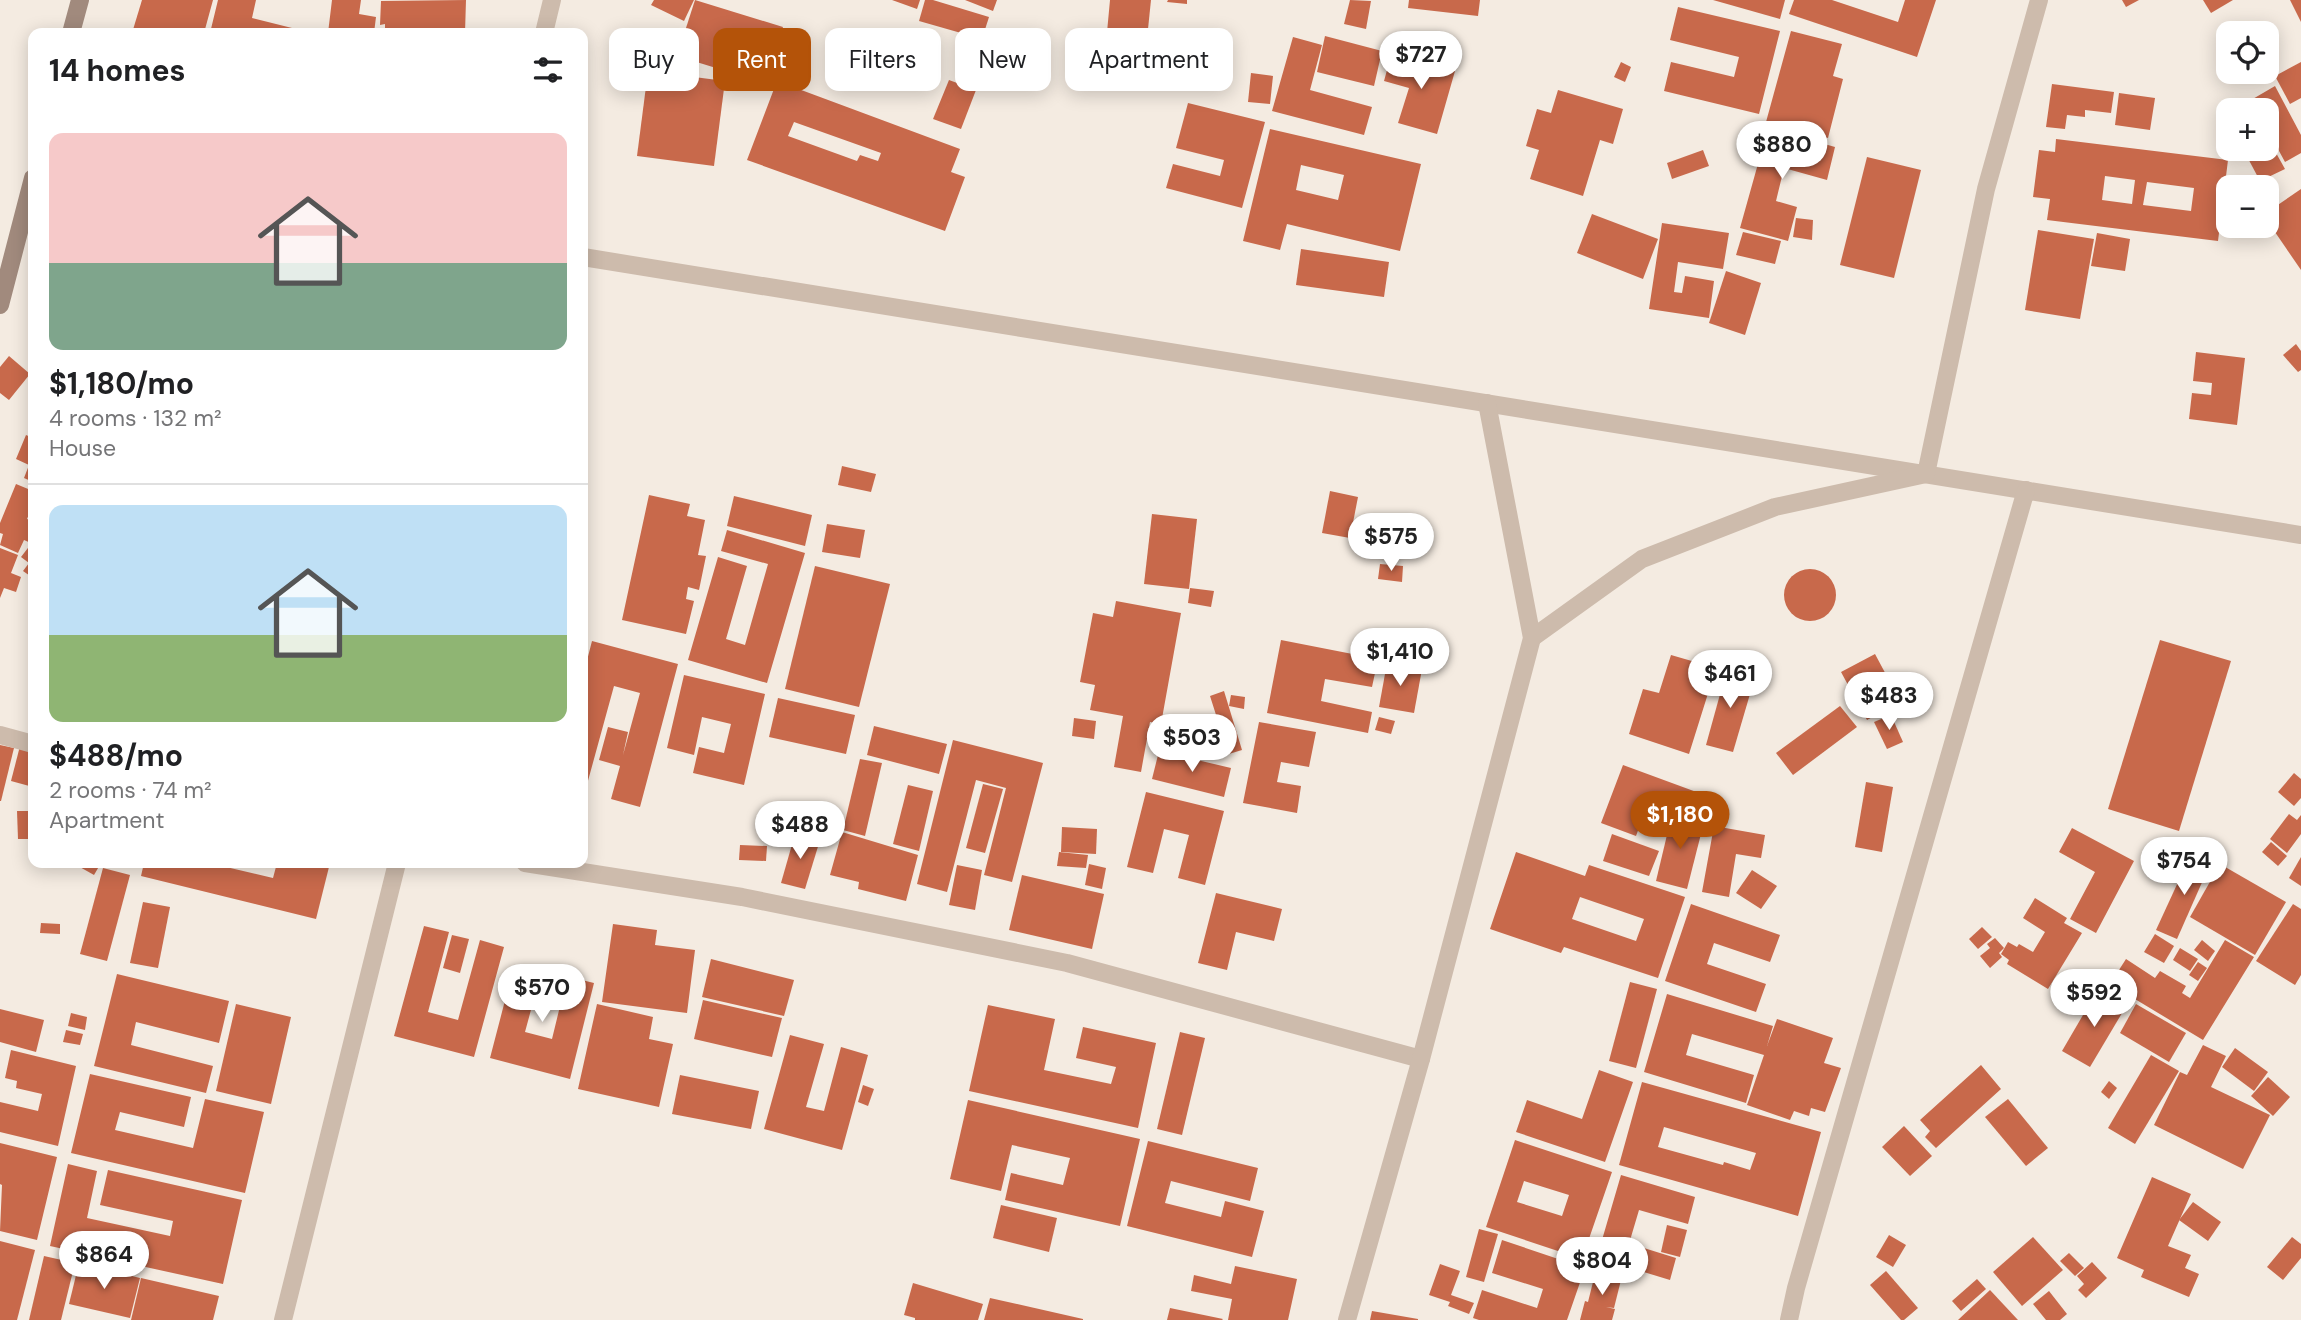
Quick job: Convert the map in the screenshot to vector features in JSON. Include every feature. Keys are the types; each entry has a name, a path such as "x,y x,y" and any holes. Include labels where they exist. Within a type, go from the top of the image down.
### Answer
{"street":[{"path":"72,28 80,0"},
{"path":"545,28 552,0"},
{"path":"1926,474 1986,189 2039,0"},
{"path":"0,305 28,197"},
{"path":"588,258 2301,535"},
{"path":"1347,1320 1421,1059 1532,638 1487,403"},
{"path":"1532,638 1642,559 1776,507 1926,474"},
{"path":"1789,1320 2025,491"},
{"path":"0,735 28,743"},
{"path":"283,1320 396,868"},
{"path":"557,868 742,897 1067,963 1421,1059"}],"building":[{"path":"142,0 213,0 205,28 134,28"},
{"path":"218,0 256,0 252,18 292,28 211,28"},
{"path":"332,0 361,0 359,14 376,17 375,28 329,28"},
{"path":"466,0 465,28 385,28 385,24 380,25 381,1"},
{"path":"654,0 694,0 684,21 651,5"},
{"path":"695,0 783,27 713,28 713,67 699,63 699,28 686,28"},
{"path":"892,0 920,0 917,9"},
{"path":"925,0 989,17 986,28 955,28 955,31 919,21"},
{"path":"965,0 997,0 993,11"},
{"path":"1110,0 1151,0 1148,28 1107,28"},
{"path":"1187,0 1187,4 1167,2"},
{"path":"1350,0 1371,1 1366,29 1344,24"},
{"path":"1409,0 1480,0 1478,16 1408,8"},
{"path":"1713,0 1785,0 1780,19"},
{"path":"1794,0 1832,0 1898,22 1905,0 1936,0 1917,57 1789,14"},
{"path":"2122,0 2139,0 2126,7"},
{"path":"2203,0 2233,0 2211,13"},
{"path":"2290,0 2301,0 2301,22"},
{"path":"1678,7 1780,31 1759,114 1664,91 1671,62 1734,77 1739,57 1670,40"},
{"path":"1791,31 1842,44 1833,76 1843,79 1828,138 1766,122"},
{"path":"1325,36 1382,51 1374,86 1317,72"},
{"path":"1293,37 1322,45 1310,90 1372,107 1364,135 1272,111"},
{"path":"1392,52 1455,71 1437,134 1398,123 1409,88 1384,81"},
{"path":"1621,62 1631,67 1625,82 1614,77"},
{"path":"2301,62 2301,98 2290,104 2279,83 2279,74"},
{"path":"1251,73 1273,76 1270,104 1248,102"},
{"path":"699,78 713,79 713,91 724,91 714,166 637,156 645,91 699,91"},
{"path":"949,80 955,82 955,91 976,91 961,129 933,119"},
{"path":"2052,84 2114,92 2111,113 2085,110 2085,117 2067,115 2065,129 2046,127"},
{"path":"2275,86 2301,135 2301,153 2285,162 2279,151 2279,98 2254,98"},
{"path":"1558,90 1623,109 1613,144 1600,140 1583,196 1530,179 1539,150 1526,146 1537,109 1551,113"},
{"path":"773,91 804,91 960,149 951,172 965,177 945,231 747,160","holes":["794,122 881,153 878,161 860,155 857,161 788,136"]},
{"path":"2119,93 2155,98 2150,130 2115,125"},
{"path":"1188,103 1265,122 1242,208 1166,188 1173,164 1220,176 1224,160 1176,148"},
{"path":"1768,128 1835,147 1827,180 1784,168 1776,201 1797,207 1788,241 1740,228"},
{"path":"1270,129 1421,164 1400,251 1287,224 1280,250 1243,241","holes":["1301,165 1344,175 1338,200 1296,190"]},
{"path":"2056,139 2228,161 2226,175 2216,175 2218,241 2047,220 2050,199 2033,197 2039,150 2055,152","holes":["2105,176 2135,180 2132,204 2102,200","2147,182 2194,188 2191,211 2143,205"]},
{"path":"1703,150 1709,166 1672,179 1667,163"},
{"path":"1867,157 1921,170 1894,278 1840,265"},
{"path":"2279,158 2285,169 2272,175 2257,175 2249,161 2279,161"},
{"path":"2301,189 2301,270 2279,238 2279,204"},
{"path":"1592,214 1658,239 1643,279 1577,253"},
{"path":"1796,218 1813,220 1812,240 1793,237"},
{"path":"1662,223 1729,233 1723,269 1678,262 1674,292 1682,293 1685,276 1714,281 1709,318 1649,309"},
{"path":"2038,230 2094,239 2080,319 2025,310"},
{"path":"1743,232 1781,241 1775,264 1736,255"},
{"path":"2097,233 2130,239 2125,271 2091,266"},
{"path":"1301,249 1389,262 1384,297 1296,285"},
{"path":"1726,271 1761,283 1745,335 1709,323"},
{"path":"2296,344 2301,351 2301,370 2298,372 2283,355"},
{"path":"2196,352 2245,358 2237,425 2189,419 2192,393 2211,395 2212,383 2193,381"},
{"path":"9,356 28,372 28,376 9,400 0,393 0,367"},
{"path":"26,435 28,436 28,465 16,459"},
{"path":"842,466 876,474 871,492 838,485"},
{"path":"16,484 28,489 28,542 24,540 18,553 0,545 3,534 0,533 0,523"},
{"path":"1330,491 1358,497 1350,538 1322,533"},
{"path":"649,495 690,504 687,516 705,520 698,555 706,556 699,590 688,587 686,599 694,601 686,634 622,620"},
{"path":"734,496 812,515 805,546 727,526"},
{"path":"1152,514 1197,519 1189,589 1144,584"},
{"path":"827,524 865,530 860,558 822,552"},
{"path":"727,530 805,553 767,683 688,660 718,557 747,566 726,639 745,645 768,564 721,551"},
{"path":"0,548 18,555 11,573 21,577 16,592 4,588 0,598"},
{"path":"28,548 28,562 21,557"},
{"path":"1380,564 1403,566 1402,582 1378,579"},
{"path":"815,566 890,584 859,707 785,689"},
{"path":"1810,569 1820,571 1828,577 1834,585 1834,605 1828,613 1820,619 1810,621 1800,619 1792,613 1786,605 1784,595 1786,585 1792,577 1800,571"},
{"path":"1190,588 1214,591 1211,607 1188,603"},
{"path":"1116,601 1181,613 1161,724 1150,722 1141,772 1114,767 1123,716 1090,710 1095,685 1080,682 1093,613 1113,617"},
{"path":"1281,640 1378,659 1372,687 1325,679 1321,701 1372,712 1368,733 1267,713"},
{"path":"2160,640 2231,661 2179,831 2108,809"},
{"path":"592,641 678,664 640,807 611,799 620,766 599,760 608,727 628,732 623,755 640,693 614,686 588,781 588,657"},
{"path":"1875,654 1890,682 1876,690 1887,709 1867,720 1841,672"},
{"path":"1671,655 1716,668 1689,754 1629,734 1643,689 1659,693"},
{"path":"1387,663 1422,669 1414,713 1379,707"},
{"path":"1727,669 1755,677 1733,752 1706,745"},
{"path":"684,675 765,694 744,785 693,773 699,747 724,753 731,724 702,717 694,755 667,748"},
{"path":"1224,691 1242,750 1209,760 1197,724 1217,718 1210,696"},
{"path":"1231,695 1245,697 1244,709 1229,706"},
{"path":"778,698 855,715 846,754 769,737"},
{"path":"1840,706 1857,727 1793,775 1776,753"},
{"path":"1891,715 1903,742 1887,749 1874,722"},
{"path":"1379,717 1395,721 1391,734 1375,730"},
{"path":"1074,718 1096,721 1094,739 1072,736"},
{"path":"1259,722 1316,732 1309,767 1281,762 1277,782 1301,786 1297,813 1243,803"},
{"path":"874,726 947,744 939,774 867,755"},
{"path":"953,740 1043,763 1012,882 984,875 1006,788 976,780 947,892 917,884"},
{"path":"0,745 14,748 1,801 0,801"},
{"path":"20,746 28,748 28,786 11,781"},
{"path":"1159,751 1231,768 1224,797 1152,779"},
{"path":"860,759 882,763 865,836 843,830"},
{"path":"1623,765 1710,797 1701,822 1673,811 1664,834 1640,825 1636,836 1601,823"},
{"path":"2294,773 2301,779 2301,798 2294,806 2278,792"},
{"path":"1866,782 1893,787 1882,852 1855,847"},
{"path":"983,784 1003,789 985,853 966,848"},
{"path":"908,785 933,791 919,851 893,844"},
{"path":"1146,792 1224,811 1205,885 1178,878 1189,835 1164,829 1153,873 1127,867"},
{"path":"17,811 28,811 28,839 18,839"},
{"path":"1672,814 1704,822 1687,889 1656,881"},
{"path":"2289,814 2297,820 2301,815 2301,834 2287,853 2270,839"},
{"path":"1714,826 1765,835 1761,858 1736,854 1729,897 1702,892"},
{"path":"1062,827 1097,829 1096,854 1061,852"},
{"path":"2072,828 2134,861 2096,933 2070,919 2095,872 2059,852"},
{"path":"842,832 918,855 906,901 858,889 859,882 830,875"},
{"path":"795,834 820,840 805,889 781,883"},
{"path":"1612,834 1659,851 1649,876 1603,861"},
{"path":"2271,842 2287,856 2278,866 2262,852"},
{"path":"740,845 767,846 766,861 739,860"},
{"path":"1059,852 1088,855 1086,868 1057,866"},
{"path":"1516,852 1585,876 1589,865 1685,897 1658,978 1564,947 1561,953 1490,929","holes":["1580,897 1644,919 1636,941 1572,919"]},
{"path":"2191,854 2211,862 2177,939 2156,930"},
{"path":"2301,857 2301,886 2289,878"},
{"path":"1089,864 1106,868 1102,889 1085,885"},
{"path":"2220,864 2286,902 2255,955 2190,917"},
{"path":"957,865 982,870 975,910 949,905"},
{"path":"82,868 98,868 94,875"},
{"path":"103,868 130,875 107,961 80,954"},
{"path":"143,868 230,868 273,878 276,868 329,868 316,919 141,876"},
{"path":"1752,870 1777,886 1761,909 1736,893"},
{"path":"1022,875 1104,894 1092,949 1009,930"},
{"path":"1216,893 1282,909 1274,941 1236,932 1227,970 1198,963"},
{"path":"2035,898 2067,918 2064,923 2082,933 2048,989 2007,964 2009,960 2001,954 2008,942 2017,947 2019,944 2033,952 2045,932 2023,918"},
{"path":"143,902 170,907 158,968 130,963"},
{"path":"1691,904 1780,935 1770,962 1714,943 1707,964 1766,984 1756,1012 1665,981"},
{"path":"2293,904 2301,909 2301,975 2295,985 2256,961"},
{"path":"41,923 60,924 60,934 40,933"},
{"path":"613,924 657,930 655,945 695,950 687,1013 602,1002"},
{"path":"424,926 449,932 428,1012 458,1020 480,940 504,947 474,1057 394,1036"},
{"path":"1982,927 1992,937 1978,949 1969,939"},
{"path":"2155,934 2174,946 2164,963 2144,952"},
{"path":"452,935 469,939 460,973 443,968"},
{"path":"1995,938 2004,948 1999,953 2002,957 1990,968 1980,956 1990,948 1987,944"},
{"path":"2202,940 2215,951 2208,961 2194,950"},
{"path":"2225,940 2254,957 2203,1040 2110,984 2126,959 2155,978 2160,971 2186,986 2182,993 2190,998"},
{"path":"2180,948 2198,959 2190,971 2173,960"},
{"path":"711,959 794,980 784,1016 702,997"},
{"path":"2198,962 2207,968 2198,981 2189,975"},
{"path":"514,966 541,973 525,1032 552,1039 562,998 548,994 553,973 594,983 570,1079 490,1058"},
{"path":"117,974 229,1001 219,1043 136,1022 131,1045 213,1066 206,1093 94,1066"},
{"path":"1630,982 1657,989 1636,1068 1609,1061"},
{"path":"2097,991 2125,1008 2090,1067 2062,1051"},
{"path":"1667,994 1773,1026 1767,1046 1777,1019 1833,1038 1824,1063 1841,1068 1825,1112 1811,1108 1809,1116 1794,1111 1790,1120 1747,1105 1764,1055 1692,1034 1686,1055 1754,1075 1746,1103 1644,1072"},
{"path":"703,1000 782,1018 772,1057 694,1039"},
{"path":"236,1004 291,1017 271,1104 216,1091"},
{"path":"597,1004 653,1017 649,1039 673,1044 659,1107 578,1089"},
{"path":"2136,1004 2186,1033 2169,1062 2120,1033"},
{"path":"988,1005 1055,1019 1044,1070 1111,1084 1116,1067 1076,1058 1083,1027 1156,1043 1138,1128 969,1091"},
{"path":"0,1009 44,1020 36,1052 0,1042"},
{"path":"71,1013 87,1017 85,1030 68,1026"},
{"path":"66,1030 83,1034 80,1045 63,1042"},
{"path":"1180,1032 1205,1038 1182,1135 1157,1129"},
{"path":"790,1035 824,1044 806,1107 824,1111 841,1047 868,1055 842,1150 764,1129"},
{"path":"2203,1045 2226,1056 2211,1087 2270,1115 2243,1169 2154,1125 2180,1072 2187,1075"},
{"path":"2235,1048 2268,1072 2254,1091 2222,1067"},
{"path":"11,1050 76,1066 58,1146 0,1132 0,1102 38,1111 42,1094 16,1088 17,1081 5,1078"},
{"path":"2151,1055 2179,1071 2135,1144 2108,1128"},
{"path":"1981,1065 2001,1089 1936,1148 1925,1137 1930,1131 1920,1120"},
{"path":"1599,1070 1633,1082 1605,1162 1516,1132 1527,1100 1582,1119"},
{"path":"90,1074 191,1097 184,1127 120,1112 115,1130 193,1148 205,1099 264,1112 245,1193 71,1153"},
{"path":"680,1075 759,1091 751,1129 672,1114"},
{"path":"2268,1077 2290,1097 2273,1116 2251,1096"},
{"path":"2109,1081 2117,1088 2109,1099 2101,1092"},
{"path":"1642,1082 1821,1132 1798,1216 1619,1165","holes":["1664,1127 1756,1153 1750,1170 1658,1147"]},
{"path":"863,1085 874,1089 868,1106 858,1102"},
{"path":"2008,1099 2048,1148 2026,1166 1985,1117"},
{"path":"968,1100 1140,1139 1120,1226 1005,1200 1011,1173 1063,1185 1070,1158 1012,1145 1001,1191 950,1179"},
{"path":"1904,1126 1932,1156 1910,1176 1882,1147"},
{"path":"1515,1140 1612,1172 1582,1259 1486,1227","holes":["1524,1181 1569,1195 1562,1216 1517,1202"]},
{"path":"1148,1141 1258,1168 1250,1201 1171,1181 1165,1203 1221,1217 1225,1201 1264,1211 1252,1257 1127,1226"},
{"path":"0,1143 57,1157 37,1240 0,1231"},
{"path":"68,1164 97,1171 87,1218 170,1236 173,1221 100,1205 108,1170 242,1200 223,1284 50,1246"},
{"path":"1621,1175 1695,1197 1688,1224 1639,1210 1623,1264 1597,1257"},
{"path":"2152,1177 2191,1194 2168,1246 2191,1255 2185,1268 2199,1274 2189,1297 2141,1277 2144,1270 2117,1258"},
{"path":"2193,1202 2221,1222 2208,1241 2179,1220"},
{"path":"1001,1205 1057,1218 1049,1252 993,1238"},
{"path":"1667,1225 1687,1230 1680,1257 1661,1252"},
{"path":"1479,1229 1498,1234 1484,1282 1466,1277"},
{"path":"1889,1235 1906,1245 1893,1267 1876,1257"},
{"path":"2033,1237 2063,1270 2022,1306 1993,1272"},
{"path":"2292,1237 2301,1244 2301,1258 2283,1280 2267,1267"},
{"path":"1502,1240 1585,1268 1567,1320 1473,1318 1482,1290 1537,1308 1543,1289 1492,1273"},
{"path":"0,1241 35,1250 17,1320 0,1320"},
{"path":"1631,1244 1676,1258 1670,1280 1624,1266"},
{"path":"2069,1253 2084,1268 2075,1276 2060,1261"},
{"path":"44,1256 75,1263 61,1320 29,1320"},
{"path":"2092,1262 2107,1278 2086,1298 2078,1290 2084,1284 2077,1276"},
{"path":"79,1263 140,1278 130,1318 69,1304"},
{"path":"1440,1264 1460,1271 1451,1295 1474,1303 1469,1314 1448,1306 1450,1302 1429,1295"},
{"path":"1235,1266 1297,1279 1288,1320 1228,1320 1232,1299 1191,1291 1194,1275 1231,1284"},
{"path":"1596,1270 1622,1276 1614,1308 1606,1307 1615,1309 1612,1320 1580,1320 1585,1301 1588,1302"},
{"path":"1886,1271 1918,1308 1904,1320 1901,1320 1870,1285"},
{"path":"141,1278 219,1296 213,1320 131,1320"},
{"path":"1977,1279 1986,1289 1961,1311 1952,1301"},
{"path":"913,1283 983,1304 978,1320 915,1320 904,1315"},
{"path":"1990,1290 2018,1320 1958,1320"},
{"path":"2049,1291 2067,1314 2060,1320 2046,1320 2033,1304"},
{"path":"990,1298 1083,1319 1083,1320 984,1320"},
{"path":"1170,1308 1223,1319 1167,1320"},
{"path":"1372,1311 1418,1319 1418,1320 1370,1320"}]}
